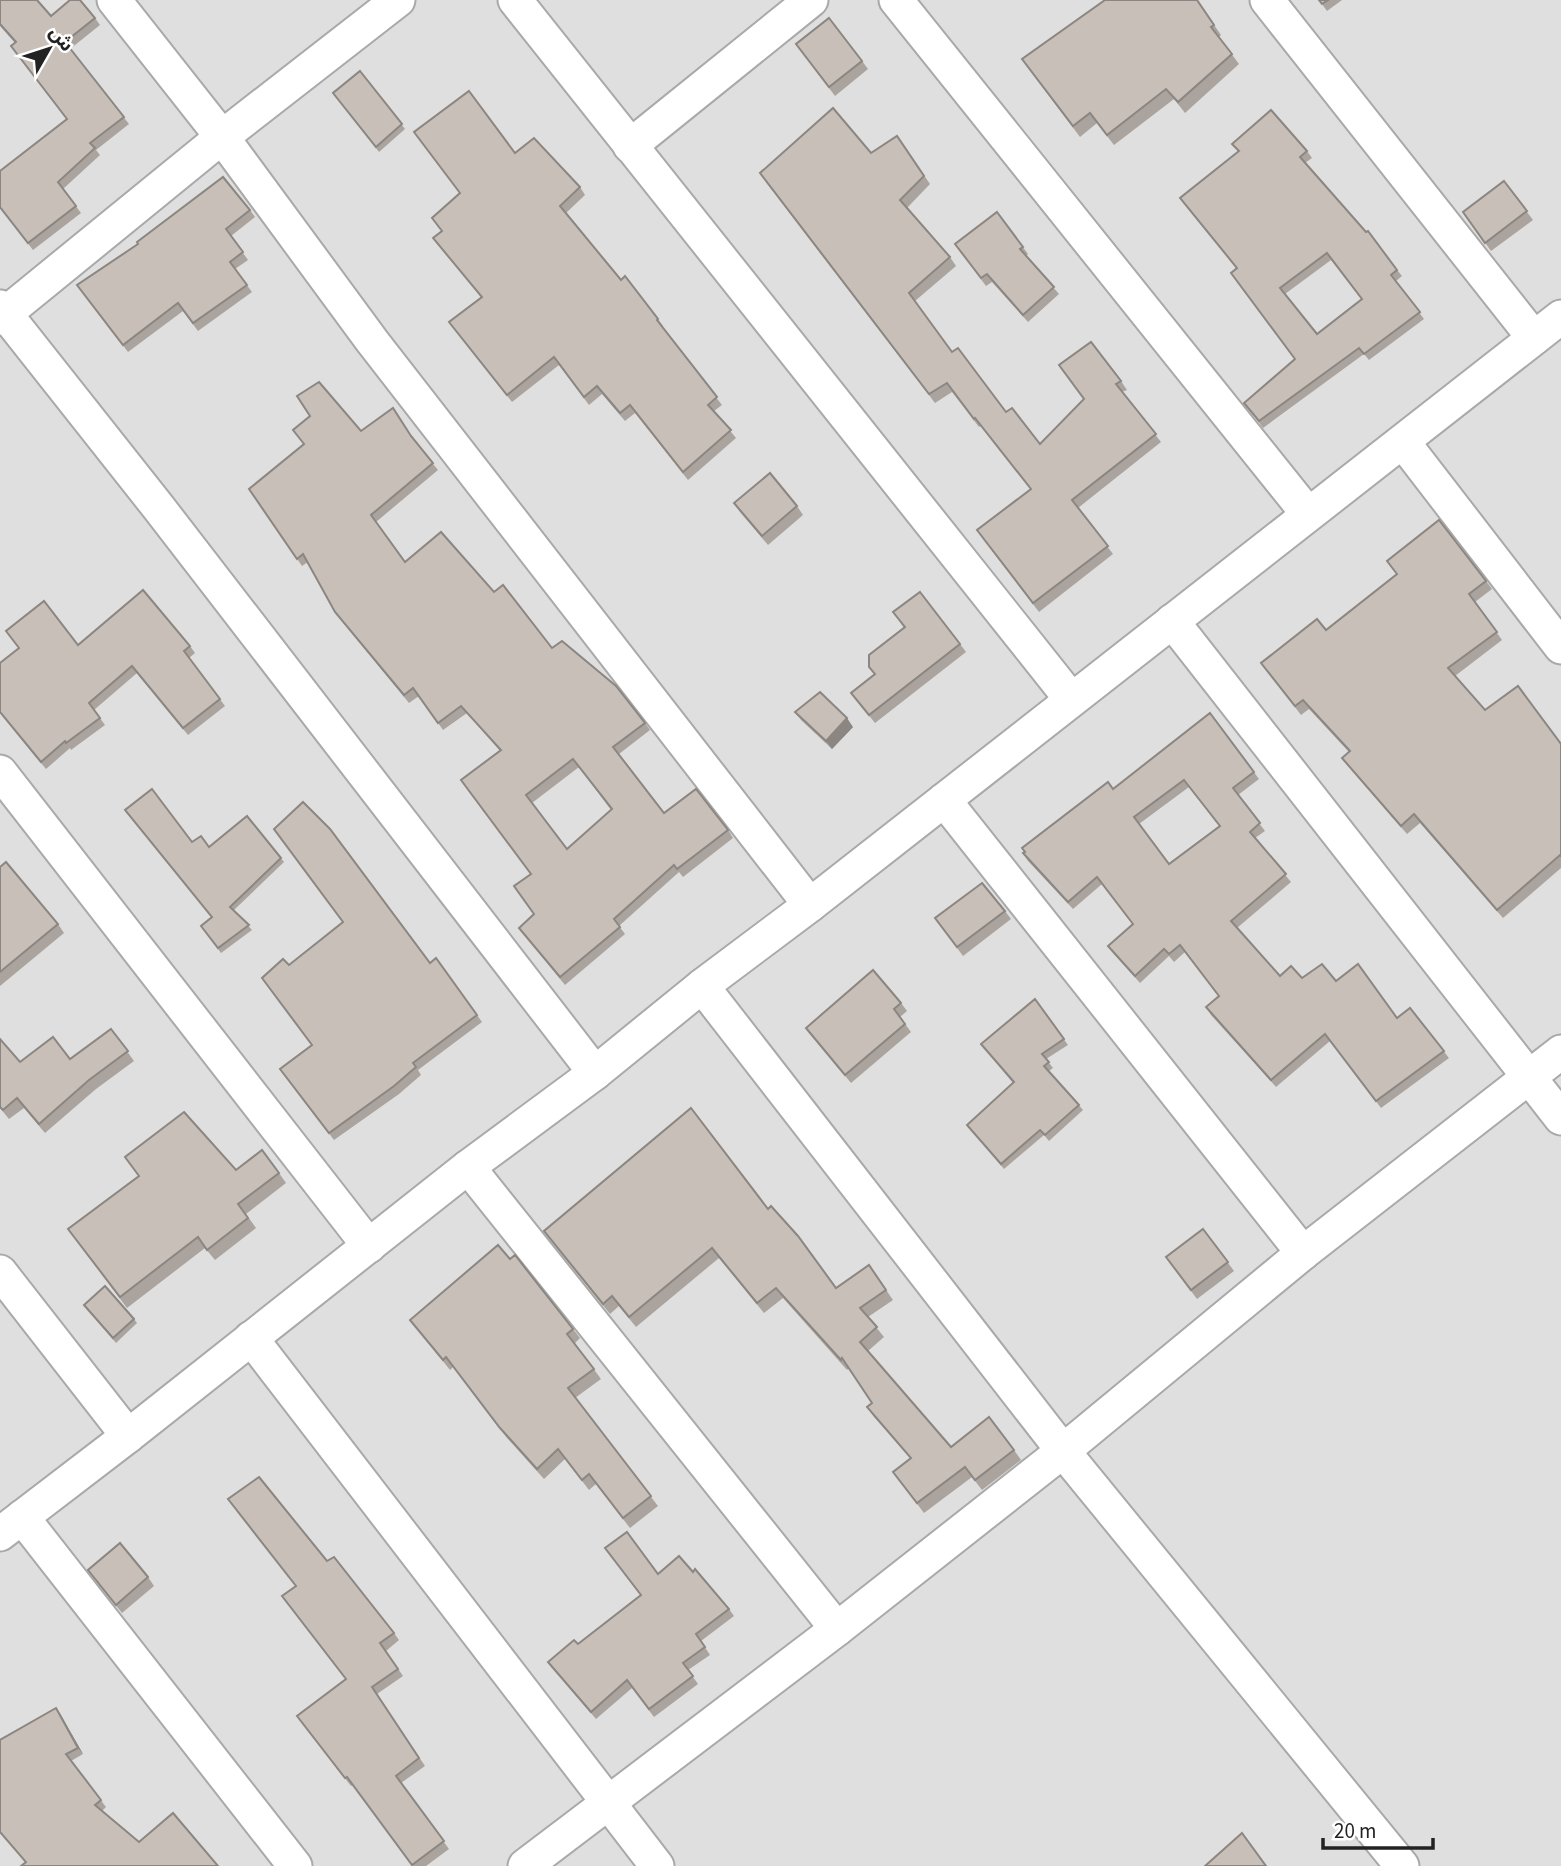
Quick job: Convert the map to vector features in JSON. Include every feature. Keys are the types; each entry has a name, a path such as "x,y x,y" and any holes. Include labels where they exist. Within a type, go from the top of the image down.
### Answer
{"street":[{"path":"114,0 222,136 372,341 810,905"},
{"path":"398,0 222,136 2,313 150,497 595,1073"},
{"path":"515,0 1071,699"},
{"path":"629,146 811,0"},
{"path":"896,0 1308,513"},
{"path":"1266,0 1534,338"},
{"path":"295,1866 11,1525 468,1167 595,1073 702,986 810,905 1561,317"},
{"path":"1403,442 1561,647"},
{"path":"1172,621 1561,1118"},
{"path":"0,772 369,1246"},
{"path":"944,800 1303,1252"},
{"path":"702,986 1063,1451 1402,1866"},
{"path":"524,1866 837,1629 1063,1451 1303,1252 1561,1052"},
{"path":"468,1167 837,1629"},
{"path":"0,1272 128,1436"},
{"path":"251,1338 657,1866"}],"shaded area":[{"path":"0,0 1561,0 1561,1866 0,1866"}],"building":[{"path":"0,0 37,0 51,16 70,0 80,0 95,18 65,42 124,117 90,143 95,148 58,182 76,206 28,243 0,207 0,171 67,119 11,46 16,42 0,24"},
{"path":"1105,0 1197,0 1214,25 1211,27 1232,54 1178,102 1166,89 1107,135 1090,113 1073,126 1022,59"},
{"path":"829,18 862,61 829,87 796,44"},
{"path":"360,71 402,124 376,147 333,93"},
{"path":"469,91 515,153 534,138 580,187 560,206 621,280 625,276 717,397 708,405 731,430 683,472 630,405 620,413 597,386 584,397 554,357 507,395 449,322 482,297 433,238 442,231 432,218 460,193 414,132"},
{"path":"833,108 871,153 897,136 924,176 900,200 950,257 909,293 952,352 958,348 1006,412 1012,408 1040,444 1084,399 1059,365 1091,342 1121,381 1116,384 1156,434 1072,500 1108,546 1033,603 977,530 1031,489 947,383 929,394 760,173"},
{"path":"1271,110 1307,151 1300,157 1366,232 1368,231 1397,270 1391,275 1420,312 1364,354 1359,348 1259,421 1244,403 1295,359 1231,273 1237,268 1180,198 1239,151 1232,144","holes":["1327,253 1362,299 1317,334 1280,288"]},
{"path":"223,177 250,210 226,229 243,252 230,262 247,285 193,323 178,303 123,345 77,285 138,244 137,242"},
{"path":"1504,181 1527,211 1485,243 1463,212"},
{"path":"997,212 1023,247 1020,249 1054,287 1023,315 987,274 981,278 955,244"},
{"path":"319,382 361,431 393,408 433,463 371,515 405,562 441,532 494,592 503,585 552,648 562,641 616,686 645,723 613,747 664,813 696,789 728,830 677,869 674,865 614,919 620,927 560,977 519,928 534,914 514,886 531,874 461,780 501,750 461,706 438,723 413,688 404,695 335,612 303,554 297,559 249,489 304,444 293,430 310,416 297,396","holes":["573,759 612,809 567,849 526,795"]},
{"path":"770,473 797,506 762,536 734,503"},
{"path":"1439,520 1486,581 1469,594 1497,632 1448,668 1485,710 1518,686 1561,744 1561,856 1497,910 1414,814 1401,826 1342,758 1350,751 1303,700 1295,706 1261,663 1317,619 1326,630 1397,574 1387,561"},
{"path":"143,590 190,646 184,651 220,699 183,728 132,666 89,703 100,718 66,743 65,741 41,762 0,712 0,663 19,648 6,631 44,601 78,645"},
{"path":"920,592 960,644 869,715 851,693 875,674 869,667 869,655 905,627 893,612"},
{"path":"820,692 847,718 826,741 795,712"},
{"path":"1210,713 1254,772 1233,788 1260,823 1250,832 1286,874 1231,921 1280,976 1291,966 1302,978 1322,964 1336,981 1358,964 1397,1018 1410,1008 1444,1051 1376,1101 1325,1034 1271,1080 1206,1007 1219,996 1180,945 1169,954 1164,949 1135,976 1108,946 1133,924 1097,877 1068,902 1023,853 1025,852 1022,848 1108,782 1113,789","holes":["1184,780 1220,826 1169,864 1134,817"]},
{"path":"152,789 192,842 201,836 209,847 247,816 281,858 230,907 249,925 218,948 201,926 212,917 125,810"},
{"path":"303,802 330,829 430,963 436,958 477,1015 413,1063 416,1067 394,1086 329,1133 280,1069 312,1045 262,978 283,959 289,965 343,922 274,829"},
{"path":"6,862 58,924 0,972 0,867"},
{"path":"982,883 1005,911 957,947 935,918"},
{"path":"873,970 901,1003 894,1009 905,1024 845,1075 806,1028"},
{"path":"1035,999 1064,1039 1042,1054 1049,1062 1044,1066 1079,1105 1045,1135 1040,1130 1001,1164 967,1125 1014,1082 981,1044"},
{"path":"111,1029 128,1051 89,1080 39,1124 17,1098 3,1110 0,1107 0,1039 20,1062 53,1037 70,1059"},
{"path":"691,1108 768,1209 771,1206 798,1236 836,1288 869,1265 886,1290 860,1308 877,1327 860,1342 951,1447 989,1417 1014,1450 975,1480 965,1467 917,1503 893,1472 911,1458 867,1407 872,1403 842,1358 841,1360 776,1288 757,1303 712,1248 629,1317 612,1296 603,1304 544,1231"},
{"path":"184,1112 236,1170 262,1150 279,1173 238,1204 248,1218 207,1250 198,1237 120,1297 68,1229 139,1176 125,1157"},
{"path":"1203,1229 1228,1262 1191,1290 1166,1257"},
{"path":"498,1245 510,1259 515,1255 573,1329 567,1334 594,1369 568,1388 651,1496 623,1518 589,1474 582,1480 558,1449 537,1469 500,1428 446,1357 443,1360 410,1320"},
{"path":"105,1286 134,1319 113,1338 84,1305"},
{"path":"259,1477 327,1561 334,1557 394,1633 380,1643 398,1669 372,1687 419,1758 396,1776 444,1841 412,1865 347,1777 345,1778 297,1716 346,1679 282,1596 296,1586 228,1499"},
{"path":"627,1532 658,1574 679,1556 693,1572 695,1569 729,1609 696,1634 705,1647 683,1663 693,1676 649,1709 627,1680 591,1712 548,1662 574,1640 578,1644 641,1595 605,1548"},
{"path":"120,1543 148,1577 116,1605 88,1570"},
{"path":"56,1708 78,1748 66,1754 101,1800 95,1805 139,1842 173,1813 218,1866 21,1866 26,1862 0,1832 0,1740"},
{"path":"1242,1833 1266,1866 1205,1866"}]}
